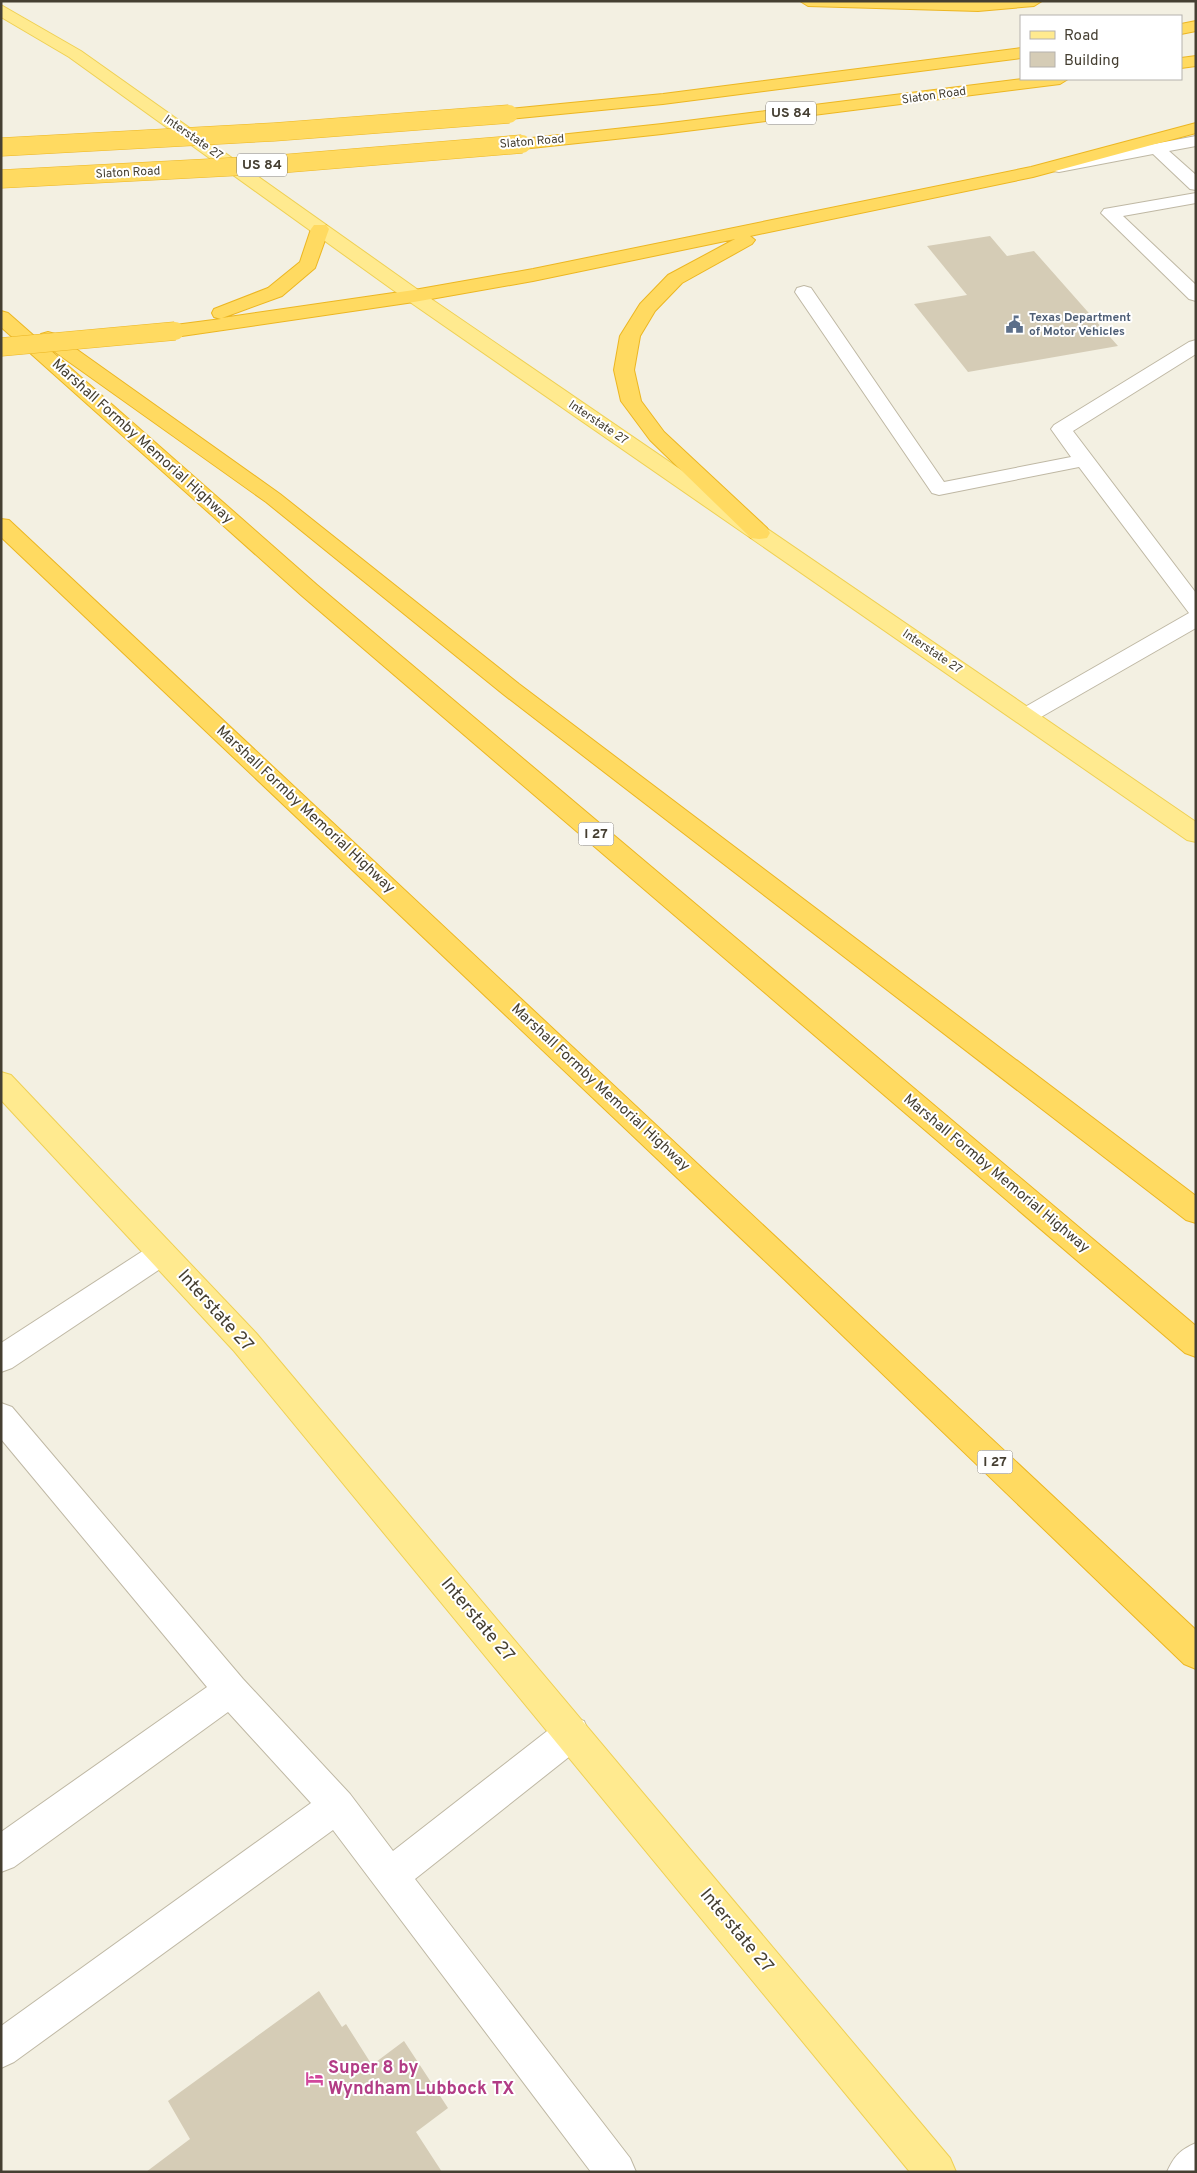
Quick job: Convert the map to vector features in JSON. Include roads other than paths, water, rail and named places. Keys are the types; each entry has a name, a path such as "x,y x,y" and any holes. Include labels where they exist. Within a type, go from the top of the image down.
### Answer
{"highway":[{"path":"808,1 978,6 1034,1"},
{"path":"1182,29 1196,26"},
{"name":"US 84","path":"1,147 274,132 509,114 693,96 1020,53"},
{"path":"1182,62 1196,60"},
{"name":"Slaton Road","path":"1,179 267,164 522,144 662,129 1052,80"},
{"path":"1,347 175,331 414,296 533,275 770,228 1033,172 1196,128"},
{"path":"759,533 657,436 631,401 624,370 630,336 647,308 676,279 770,228"},
{"path":"175,331 275,292 308,264 320,229"},
{"path":"1,305 273,498 511,690 1196,1212"},
{"name":"Marshall Formby Memorial Highway","path":"1,317 309,590 1196,1344"},
{"name":"Marshall Formby Memorial Highway","path":"1,525 794,1271 1196,1653"}],"main road":[{"name":"Interstate 27","path":"1,10 75,54 414,296 1196,834"},
{"name":"Interstate 27","path":"1,1082 251,1350 936,2172"}],"street":[{"path":"1033,172 1196,141"},
{"path":"1157,149 1196,185"},
{"path":"1196,198 1110,213 1196,295"},
{"path":"804,292 939,489 1085,460"},
{"path":"1196,346 1061,429 1196,608"},
{"path":"1026,716 1196,618"},
{"path":"1,1359 162,1254"},
{"path":"1,1416 231,1690 337,1806 616,2172"},
{"path":"1,1854 231,1690"},
{"path":"390,1876 572,1733"},
{"path":"1,2049 337,1806"},
{"path":"1186,2172 1196,2163"}],"place":[{"name":"Texas Department of Motor Vehicles","path":"1015,325"},
{"name":"Super 8 by Wyndham Lubbock TX","path":"314,2078"}]}
